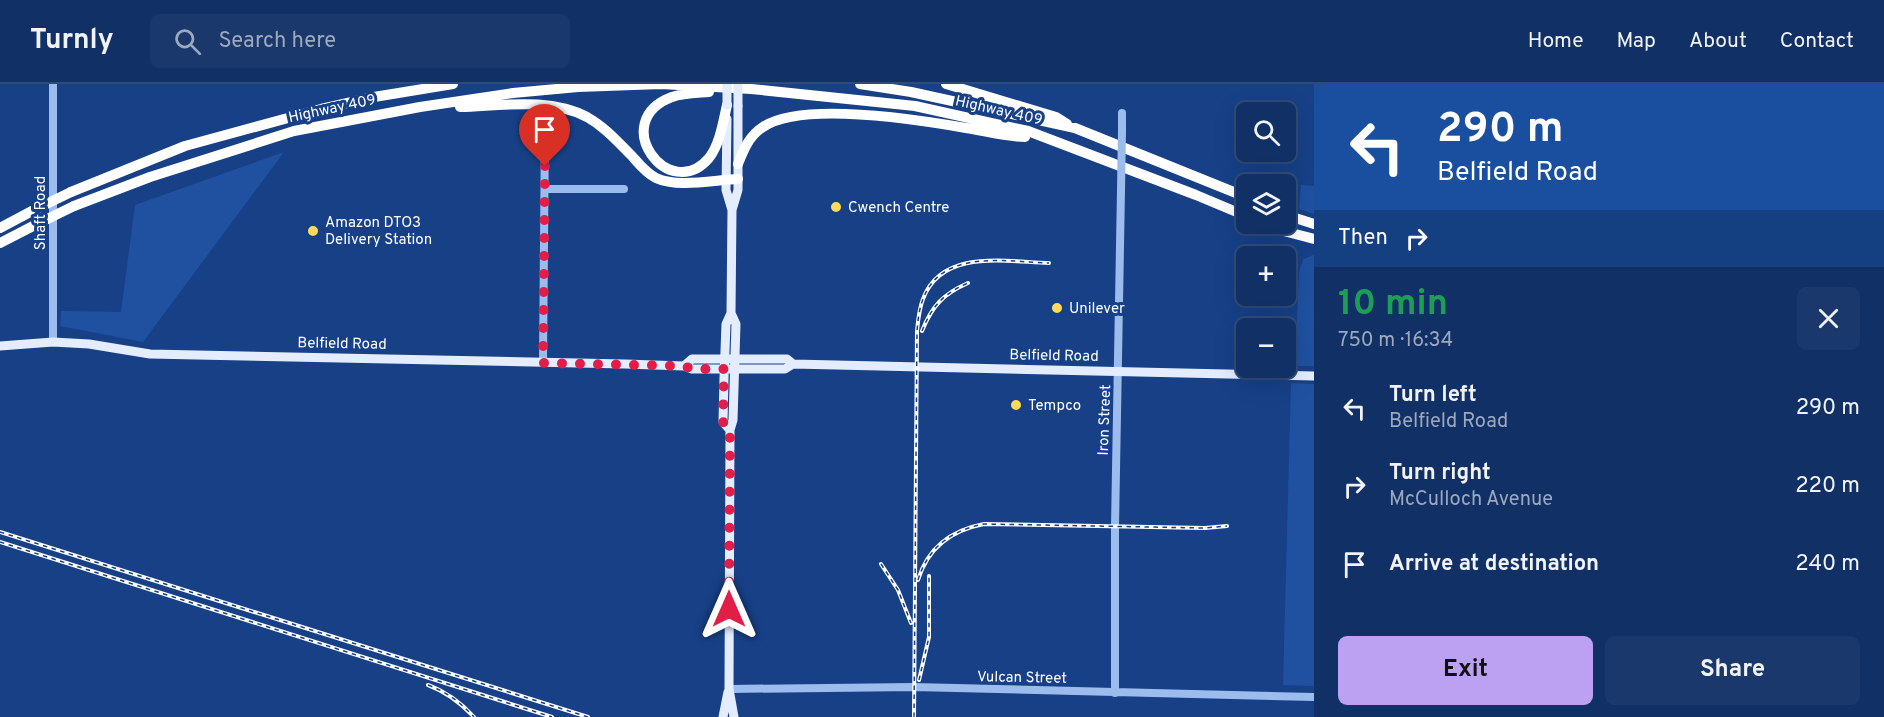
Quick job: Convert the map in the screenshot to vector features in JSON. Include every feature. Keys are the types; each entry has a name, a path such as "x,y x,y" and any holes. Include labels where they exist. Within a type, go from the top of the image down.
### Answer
{"highway":[{"path":"425,88 443,84"},
{"name":"Highway 409","path":"0,228 71,192 185,146 321,109 453,84"},
{"name":"Highway 409","path":"0,243 74,206 150,177 294,130 513,93 578,87 661,84 752,89 915,106 1042,136 1236,212"},
{"name":"Highway 409","path":"860,84 911,92 1075,128 1236,193"},
{"path":"946,84 1056,117 1075,128"},
{"path":"733,105 712,153 699,166 679,171 666,168 648,151 643,139 643,130 657,105 672,97 687,94 752,89"},
{"path":"420,107 527,105 569,110 607,130 655,178 681,183 732,179"},
{"path":"738,164 747,143 758,130 787,116 838,114 914,119 1021,137 1042,136"},
{"path":"1296,218 1314,224"},
{"path":"1295,234 1314,239"}],"main road":[{"path":"727,84 733,105 738,164 726,190 732,210 731,313 726,324 723,422 730,430"},
{"path":"732,179 733,105 738,84"},
{"path":"731,313 736,324 733,420 730,430 729,689 734,717"},
{"name":"Belfield Road","path":"0,346 53,342 89,344 150,354 684,366 692,369 786,369 794,364 1314,376"},
{"name":"Belfield Road","path":"684,366 692,359 735,358 787,359 794,364"},
{"path":"723,717 729,689"}],"street":[{"name":"Shaft Road","path":"53,84 53,342"},
{"name":"Iron Street","path":"1115,693 1115,526 1122,113"},
{"path":"543,363 545,123"},
{"path":"545,189 624,189"},
{"name":"Vulcan Street","path":"729,689 917,687 1314,697"}],"shaded area":[{"path":"284,152 143,342 60,326 61,311 121,312 135,205"},
{"path":"1301,185 1314,186 1314,214 1299,209"},
{"path":"1314,255 1314,366 1296,366 1299,272 1303,259"},
{"path":"1291,383 1314,384 1314,686 1283,685"}],"railway":[{"path":"914,717 917,331 923,299 932,283 945,272 960,265 996,261 1049,263"},
{"path":"922,331 939,302 968,283"},
{"path":"918,580 928,558 943,542 962,531 984,524 1205,528 1227,526"},
{"path":"0,532 588,717"},
{"path":"0,542 552,717"},
{"path":"881,564 898,590 911,623"},
{"path":"919,680 929,637 929,576"},
{"path":"428,685 453,698 474,717"}],"place":[{"name":"Cwench Centre","path":"836,207"},
{"name":"Amazon DTO3 Delivery Station","path":"313,231"},
{"name":"Unilever","path":"1057,308"},
{"name":"Tempco","path":"1016,405"}],"route":[{"path":"545,166 543,363 724,369 723,422 730,430 729,609"}]}
